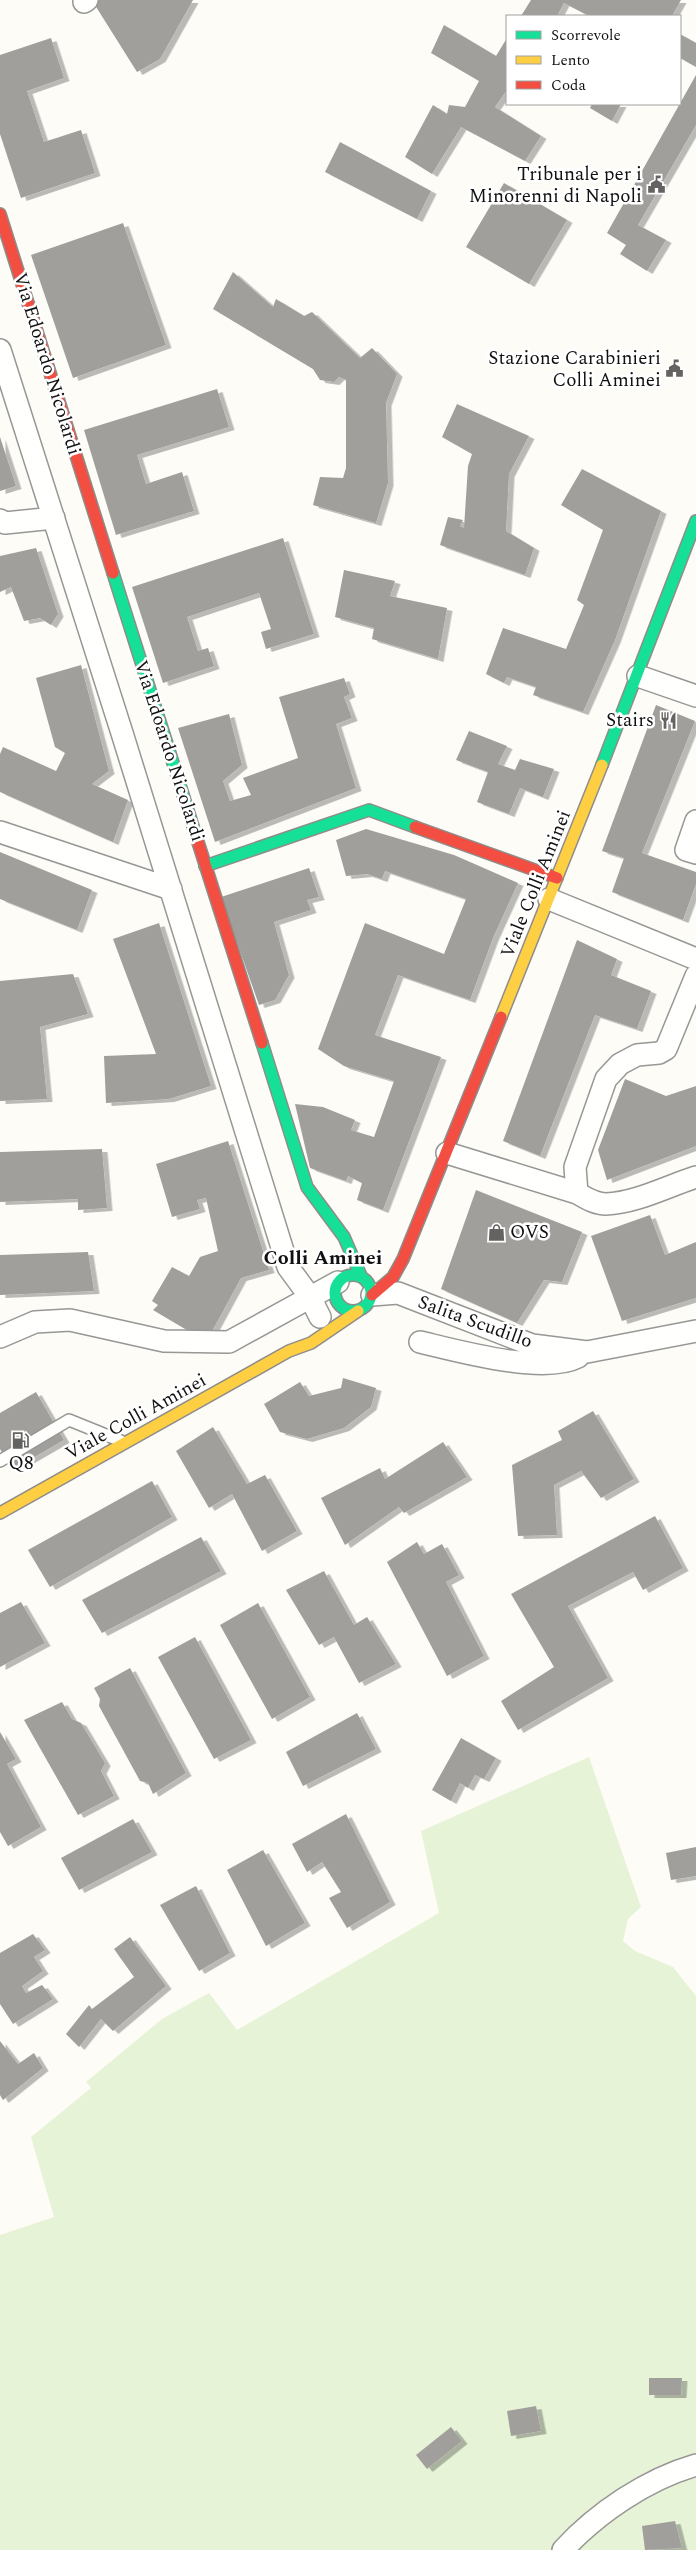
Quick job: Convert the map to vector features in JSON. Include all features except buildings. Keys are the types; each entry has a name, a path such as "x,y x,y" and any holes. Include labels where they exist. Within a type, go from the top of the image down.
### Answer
{"street":[{"name":"Via Edoardo Nicolardi","path":"0,214 307,1187 344,1237 361,1276"},
{"name":"Via Edoardo Nicolardi","path":"0,350 171,889 288,1267 310,1297 311,1326"},
{"path":"0,520 5,523 54,518"},
{"name":"Viale Colli Aminei","path":"0,1513 288,1352 310,1343 365,1303 393,1277 403,1259 447,1153 558,878 638,676 696,520"},
{"path":"638,676 696,696"},
{"path":"205,866 369,810 558,878"},
{"path":"696,821 686,850 696,854"},
{"path":"0,832 171,889"},
{"path":"549,899 696,959"},
{"path":"577,1193 574,1167 606,1079 620,1064 637,1055 658,1053 666,1049 696,976"},
{"path":"447,1153 577,1193 592,1202 605,1204 632,1199 696,1177"},
{"path":"386,1269 403,1259"},
{"path":"0,1337 35,1322 70,1320 164,1341 223,1343 278,1317 310,1297 336,1288 348,1275 361,1276 373,1273"},
{"path":"336,1288 338,1304 343,1309 365,1303 370,1284 361,1276"},
{"name":"Viale Colli Aminei","path":"288,1352 311,1326 336,1288"},
{"name":"Salita Scudillo","path":"365,1303 398,1293 532,1345 587,1352 696,1331"},
{"path":"420,1342 504,1362 568,1363 587,1352"},
{"path":"563,2550 593,2521 640,2490 677,2471 696,2466"}],"lane":[{"path":"0,1461 69,1420 94,1432 125,1443"}],"green space":[{"path":"589,1757 641,1907 628,1919 623,1941 635,1951 673,1967 696,1996 696,2550 0,2550 0,2235 54,2217 31,2137 91,2088 86,2082 162,2019 209,1993 237,2030 439,1913 421,1831"}],"traffic: fast":[{"path":"602,765 696,521"},
{"path":"113,573 197,839"},
{"path":"205,866 369,810 415,827"},
{"path":"262,1043 307,1187 344,1237 361,1276"},
{"path":"353,1275 360,1276 366,1280 370,1286 371,1293 370,1300 366,1306 360,1310 353,1311 346,1310 340,1306 336,1300 335,1293 336,1286 340,1280 346,1276 353,1275"}],"traffic: slow":[{"path":"501,1017 602,765"},
{"path":"0,1513 289,1351 311,1343 358,1311"}],"traffic: jam":[{"path":"0,214 113,573"},
{"path":"415,827 557,878"},
{"path":"197,839 262,1043"},
{"path":"372,1295 393,1277 403,1259 501,1017"}],"place":[{"name":"Tribunale per i Minorenni di Napoli","path":"656,185"},
{"name":"Stazione Carabinieri Colli Aminei","path":"675,369"},
{"name":"Stairs","path":"668,720"},
{"name":"OVS","path":"496,1232"},
{"name":"Q8","path":"21,1440"}],"district":[{"name":"Colli Aminei","path":"323,1258"}]}
